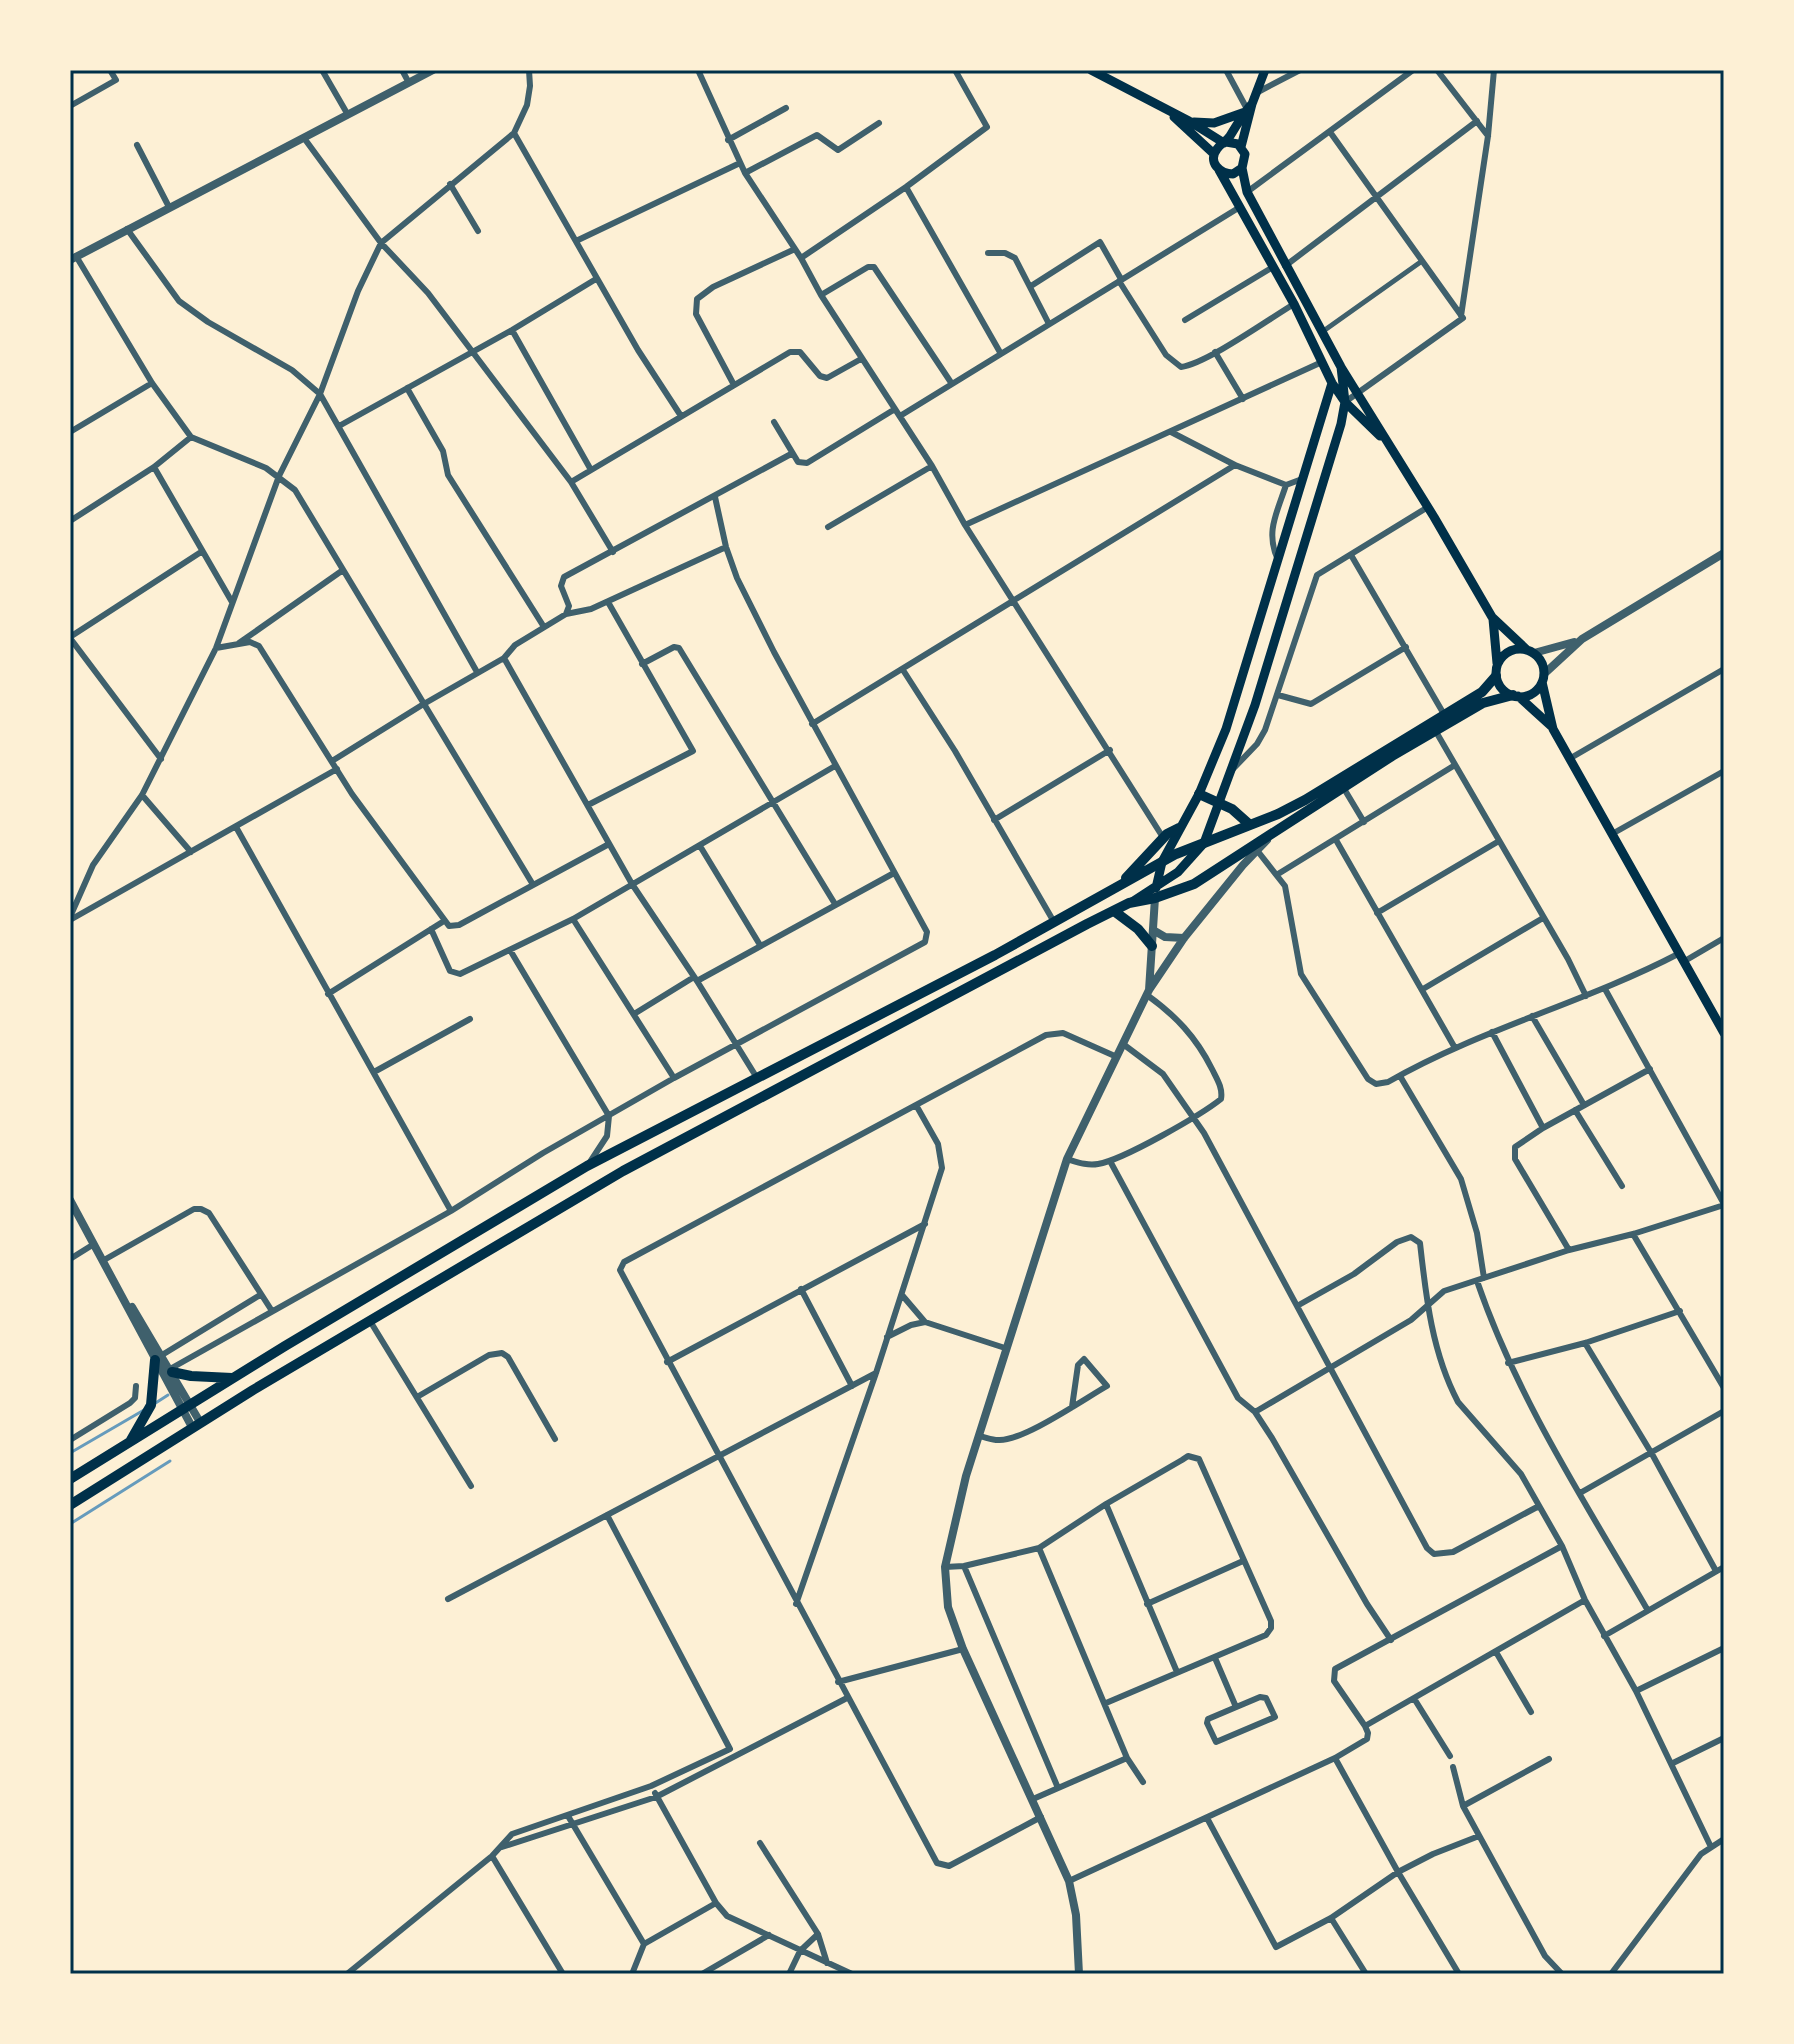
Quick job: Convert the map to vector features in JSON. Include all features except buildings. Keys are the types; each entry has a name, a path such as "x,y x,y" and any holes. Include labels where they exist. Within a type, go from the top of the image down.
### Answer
{"highway":[{"path":"70,1479 587,1166 995,955 1162,862 1305,800 1482,692 1497,672"},
{"path":"70,1505 196,1424 623,1171 1129,903 1156,892 1194,884 1255,848 1343,786 1435,730 1483,703 1516,696"},
{"path":"1199,794 1220,801 1250,825"},
{"path":"1122,883 1164,839 1179,828"},
{"path":"1114,911 1138,929 1152,946"},
{"path":"130,1442 151,1405 158,1357"},
{"path":"171,1370 191,1376 234,1378"}],"main road":[{"path":"1091,70 1225,143 1241,147 1245,154 1242,168 1247,192 1321,332 1493,619 1542,662 1553,729 1680,958 1722,1026"},
{"path":"1214,154 1249,109 1265,70"},
{"path":"1163,107 1214,154 1215,165 1294,304 1332,383 1345,402 1389,443"},
{"path":"1189,121 1214,123 1249,109"},
{"path":"1241,147 1249,109"},
{"path":"1219,170 1228,174 1242,168"},
{"path":"1156,892 1187,865 1204,843 1232,770 1341,424 1345,402 1341,367"},
{"path":"1156,892 1162,862 1199,794 1226,729 1332,383"},
{"path":"1327,401 1358,404 1368,409"},
{"path":"1493,619 1497,672 1502,688 1516,696 1553,729"},
{"path":"1497,672 1503,657 1509,652 1530,652"},
{"path":"1516,696 1533,693 1543,678"}],"street":[{"path":"70,106 116,80 110,70"},
{"path":"322,70 348,115"},
{"path":"402,70 409,83"},
{"path":"433,70 73,258 152,383 191,437 279,476 295,490 532,883"},
{"path":"70,918 93,865 142,795 216,648 279,476 320,394 358,291 381,243 514,133 527,105 529,70"},
{"path":"698,70 745,173 1164,839"},
{"path":"801,258 906,187 987,127 955,70"},
{"path":"1226,70 1249,109"},
{"path":"1258,92 1300,70"},
{"path":"1247,192 1413,70"},
{"path":"1437,70 1488,136"},
{"path":"1345,402 1462,317 1488,136 1494,70"},
{"path":"728,140 786,108"},
{"path":"1285,266 1378,199 1477,121"},
{"path":"745,173 817,135 838,150 879,123"},
{"path":"1330,132 1462,317"},
{"path":"514,133 596,279 681,416"},
{"path":"304,138 381,243 428,293 571,482 613,552"},
{"path":"137,145 169,207"},
{"path":"576,241 740,163"},
{"path":"450,184 478,231"},
{"path":"906,187 1001,354"},
{"path":"900,416 1240,207"},
{"path":"127,229 179,301 208,322 292,370 320,394 477,672"},
{"path":"1031,286 1100,242 1166,355 1177,366 1188,366 1215,352 1294,304"},
{"path":"734,385 696,314 697,299 713,287 795,249"},
{"path":"988,253 1010,254 1031,286 1049,324"},
{"path":"1321,332 1422,261"},
{"path":"821,295 868,267 874,267 952,384"},
{"path":"1185,320 1273,267"},
{"path":"339,426 512,330 596,279"},
{"path":"512,330 591,470"},
{"path":"571,482 794,351 800,352 820,376 827,378 861,359"},
{"path":"1215,352 1243,399"},
{"path":"965,525 1322,362"},
{"path":"70,432 152,383"},
{"path":"407,388 443,451 448,475 544,627"},
{"path":"774,422 791,454 798,462 807,463 895,409"},
{"path":"1171,432 1235,465 1286,485 1302,479"},
{"path":"70,521 154,467 191,437"},
{"path":"566,614 569,606 561,586 564,577 791,454"},
{"path":"812,724 1235,465"},
{"path":"828,527 932,466"},
{"path":"154,467 233,602"},
{"path":"1278,561 1271,533 1286,485"},
{"path":"171,1370 451,1211 674,1078 925,942 927,932 812,724 737,578 726,547 715,497"},
{"path":"1232,770 1257,744 1278,695 1317,575 1428,507"},
{"path":"332,761 504,658 515,645 566,614 608,602 726,547"},
{"path":"161,759 70,638 201,552"},
{"path":"1351,555 1445,716"},
{"path":"1543,678 1582,639 1723,556"},
{"path":"239,643 343,570"},
{"path":"588,805 693,753 608,602"},
{"path":"1530,652 1582,639"},
{"path":"216,648 250,642 259,646 352,794 444,921 452,927 609,844"},
{"path":"642,664 674,647 679,648 835,904"},
{"path":"1278,695 1311,704 1406,647"},
{"path":"504,658 632,884 757,1078"},
{"path":"1569,759 1724,669"},
{"path":"903,670 1054,922"},
{"path":"1435,730 1586,996"},
{"path":"994,820 1110,750"},
{"path":"1278,874 1455,765"},
{"path":"431,929 453,974 460,974 573,919 835,766"},
{"path":"70,918 337,769"},
{"path":"1612,834 1724,771"},
{"path":"1343,786 1364,822"},
{"path":"142,795 191,852"},
{"path":"236,827 451,1211"},
{"path":"1336,840 1455,1048"},
{"path":"1377,913 1499,841"},
{"path":"700,846 760,945"},
{"path":"1079,1974 1076,1915 1069,1881 963,1649 948,1607 945,1567 966,1476 1067,1159 1148,993 1184,938 1255,848 1285,886 1297,961 1307,985 1368,1079 1382,1084 1492,1032 1605,989 1724,938"},
{"path":"634,1014 894,873"},
{"path":"1148,993 1156,892"},
{"path":"1423,989 1543,918"},
{"path":"573,919 674,1078"},
{"path":"328,994 444,921"},
{"path":"1153,930 1165,937 1184,938"},
{"path":"510,950 609,1116 603,1145 587,1166"},
{"path":"1255,1412 1411,1320 1444,1291 1569,1250 1633,1234 1724,1205 1605,989"},
{"path":"1067,1159 1085,1164 1110,1161 1193,1118 1221,1099 1221,1087 1198,1042 1178,1019 1148,993"},
{"path":"1532,1016 1584,1105"},
{"path":"374,1072 470,1019"},
{"path":"1492,1032 1543,1128"},
{"path":"1041,1817 953,1864 940,1865 838,1682 620,1273 621,1264 1052,1033 1063,1033 1117,1057"},
{"path":"1123,1044 1163,1074 1212,1148 1427,1548 1434,1554 1453,1552 1539,1506"},
{"path":"1569,1250 1515,1159 1515,1147 1543,1128 1650,1069"},
{"path":"1400,1076 1461,1179 1477,1233 1480,1280 1508,1363 1647,1609"},
{"path":"796,1604 876,1373 942,1168 938,1144 916,1105"},
{"path":"1575,1110 1622,1186"},
{"path":"1110,1161 1238,1398 1255,1412 1290,1467 1367,1604 1391,1640"},
{"path":"70,1200 187,1406"},
{"path":"104,1260 194,1209 201,1209 209,1213 272,1311"},
{"path":"667,1362 925,1224"},
{"path":"1633,1234 1724,1388"},
{"path":"1297,1306 1354,1274 1397,1242 1411,1237 1420,1243 1427,1305 1444,1371 1458,1402 1512,1461 1562,1546 1585,1600 1673,1763 1711,1847"},
{"path":"70,1259 94,1244"},
{"path":"801,1289 852,1386"},
{"path":"902,1294 925,1322"},
{"path":"158,1357 260,1295"},
{"path":"1508,1363 1585,1343 1680,1311"},
{"path":"370,1321 471,1486"},
{"path":"887,1337 925,1322 1005,1348"},
{"path":"1585,1343 1652,1454 1716,1571"},
{"path":"417,1397 489,1355 502,1353 508,1357 555,1439"},
{"path":"158,1357 171,1370 196,1424"},
{"path":"979,1436 999,1440 1018,1436 1072,1407 1107,1386 1084,1359 1078,1365 1072,1407"},
{"path":"448,1599 876,1373"},
{"path":"70,1440 130,1403 135,1398 136,1386"},
{"path":"1580,1493 1724,1411"},
{"path":"945,1567 964,1566 1039,1548 1106,1504 1194,1456 1204,1468 1271,1621 1271,1628 1266,1635 1106,1703"},
{"path":"1106,1504 1177,1672"},
{"path":"607,1515 734,1756"},
{"path":"1069,1881 1335,1758 1367,1739 1365,1726 1337,1686 1333,1675 1335,1669 1562,1546"},
{"path":"1039,1548 1127,1758 1143,1782"},
{"path":"1147,1604 1243,1561"},
{"path":"964,1566 1058,1788"},
{"path":"1604,1636 1724,1567"},
{"path":"1365,1726 1585,1600"},
{"path":"1636,1691 1724,1648"},
{"path":"838,1682 963,1649"},
{"path":"1496,1652 1531,1712"},
{"path":"1215,1658 1236,1707"},
{"path":"1263,1696 1275,1717 1216,1742 1207,1720 1236,1707 1263,1696"},
{"path":"502,1847 656,1797 847,1698"},
{"path":"1415,1700 1450,1756"},
{"path":"1673,1763 1724,1738"},
{"path":"347,1974 492,1856 512,1834 651,1786 730,1749"},
{"path":"1033,1799 1127,1758"},
{"path":"1335,1758 1459,1974"},
{"path":"1463,1806 1549,1759"},
{"path":"1453,1767 1463,1806 1545,1956 1562,1974"},
{"path":"651,1786 716,1903 727,1916 852,1974"},
{"path":"568,1816 644,1944"},
{"path":"1207,1818 1276,1947 1331,1918 1398,1872 1479,1836"},
{"path":"1611,1974 1701,1854 1724,1839"},
{"path":"760,1843 818,1934 827,1963"},
{"path":"492,1856 563,1974"},
{"path":"632,1974 644,1944 716,1903"},
{"path":"1331,1918 1366,1974"},
{"path":"789,1974 800,1951 818,1934"},
{"path":"702,1974 769,1935"}],"waterway":[{"path":"154,1404 168,1395"},
{"path":"70,1453 144,1410"},
{"path":"70,1524 170,1461"}]}
